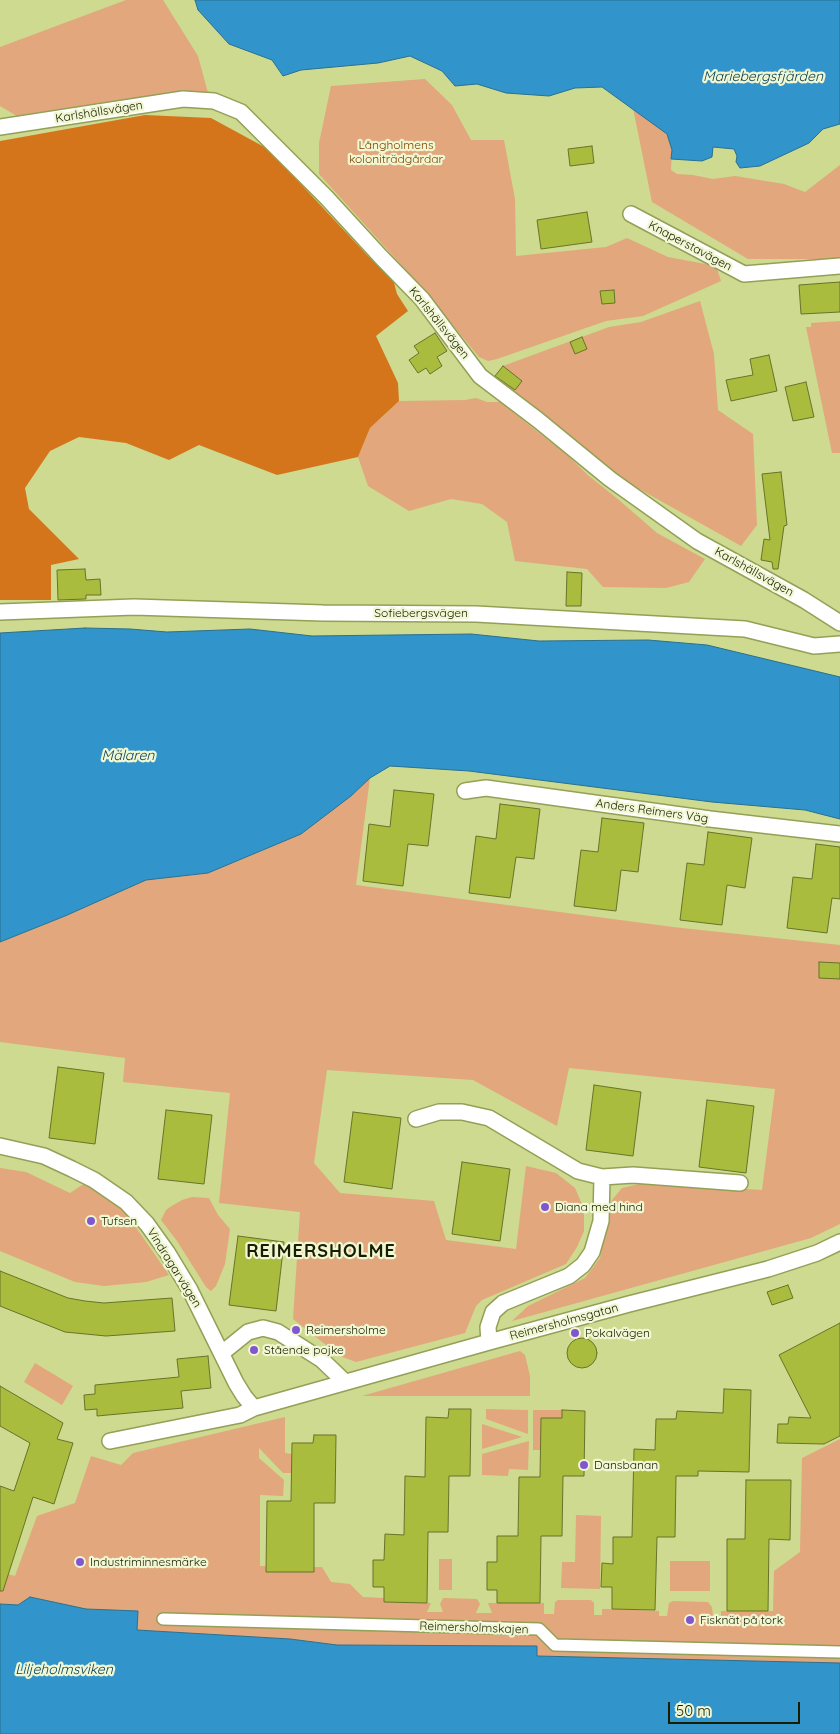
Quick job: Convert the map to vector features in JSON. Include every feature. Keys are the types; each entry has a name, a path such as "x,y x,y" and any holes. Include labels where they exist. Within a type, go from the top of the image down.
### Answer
{"street":[{"name":"Karlshällsvägen","path":"0,127 183,99 214,101 241,112 326,197 380,257 422,299 480,376 538,420 610,479 697,541 804,600 840,624"},
{"name":"Knaperstavägen","path":"631,214 744,274 840,266"},
{"name":"Sofiebergsvägen","path":"0,612 134,607 323,613 476,614 737,629 814,646 840,644"},
{"name":"Anders Reimers Väg","path":"465,791 486,788 710,819 840,834"},
{"path":"416,1119 439,1112 462,1112 489,1118 572,1167 602,1177 633,1175 740,1183"},
{"name":"Vindragarvägen","path":"0,1146 44,1156 94,1180 126,1202 147,1224 167,1252 190,1290 236,1383 254,1408"},
{"path":"489,1342 488,1327 492,1312 503,1303 569,1276 583,1265 592,1252 601,1221 602,1177"},
{"name":"Reimersholmsgatan","path":"110,1441 240,1415 254,1408 489,1342 768,1269 817,1253 840,1242"},
{"path":"222,1353 248,1332 262,1328 278,1332 322,1360 345,1382"},
{"name":"Reimersholmskajen","path":"163,1619 539,1629 555,1645 840,1652"}],"green space":[{"path":"126,0 163,0 198,56 208,93 189,91 17,116 0,106 0,47"},
{"name":"Långholmens koloniträdgårdar","path":"425,79 452,105 471,140 504,140 515,199 516,256 606,247 627,238 668,257 716,266 721,281 643,316 606,321 497,359 488,361 479,357 422,288 319,174 319,143 331,86"},
{"path":"633,108 667,134 672,150 671,170 677,174 713,179 735,176 784,184 805,192 840,165 840,259 748,259 652,202"},
{"path":"700,301 714,354 718,410 753,434 757,525 741,546 634,486 580,447 495,376 503,366 609,327 641,322"},
{"path":"840,321 840,453 832,453 806,327 811,327 811,323"},
{"path":"476,398 487,402 500,402 567,455 657,533 705,559 689,582 666,588 603,587 587,569 515,561 507,522 482,504 451,499 409,511 368,486 358,457 370,428 399,401 465,400"},
{"path":"370,778 356,885 673,927 840,945 840,1224 811,1238 512,1321 528,1306 585,1278 600,1258 612,1200 622,1188 643,1183 762,1190 775,1089 569,1068 557,1126 473,1080 327,1070 314,1163 340,1193 434,1201 446,1240 516,1249 526,1166 556,1173 575,1188 584,1209 584,1231 577,1247 566,1264 482,1300 476,1306 465,1333 356,1362 340,1356 293,1319 300,1212 219,1203 230,1093 123,1082 125,1058 0,1042 0,942 146,880 208,873 301,834 351,796"},
{"path":"0,1168 26,1172 70,1193 85,1183 124,1210 169,1275 146,1282 104,1286 75,1282 0,1251"},
{"path":"192,1197 209,1198 218,1215 230,1229 225,1264 216,1286 211,1291 206,1287 177,1241 161,1220 166,1210 170,1207"},
{"path":"520,1351 525,1355 530,1376 530,1396 362,1396"},
{"path":"35,1363 73,1386 62,1405 24,1382"},
{"path":"486,1409 528,1410 528,1434 486,1419"},
{"path":"533,1410 562,1410 562,1418 541,1450 533,1450"},
{"path":"285,1417 285,1453 292,1454 292,1473 283,1473 259,1448 259,1458 284,1480 283,1496 260,1495 260,1566 266,1566 267,1572 313,1572 314,1567 322,1567 331,1582 350,1584 363,1597 384,1598 384,1602 431,1603 427,1612 443,1612 440,1604 443,1598 477,1599 480,1604 476,1613 492,1613 488,1603 544,1603 544,1614 554,1614 555,1602 558,1600 591,1600 594,1603 594,1615 602,1615 602,1609 612,1609 659,1611 659,1616 667,1616 669,1603 673,1601 708,1602 712,1607 713,1617 721,1617 721,1611 773,1611 774,1571 800,1552 802,1458 840,1439 840,1663 537,1656 536,1646 337,1645 290,1639 137,1630 138,1611 86,1609 31,1597 18,1605 0,1604 0,1572 15,1576 37,1516 75,1503 91,1456 121,1465 133,1453"},
{"path":"482,1424 522,1437 482,1449"},
{"path":"529,1441 528,1470 509,1469 508,1476 482,1475 482,1454"},
{"path":"576,1515 601,1516 600,1589 561,1588 562,1562 575,1562"},
{"path":"439,1559 452,1559 452,1590 439,1590"},
{"path":"670,1561 710,1561 710,1591 670,1591"}],"shaded area":[{"path":"145,115 211,118 268,149 367,255 393,279 397,294 408,311 376,336 398,383 399,401 370,428 358,457 277,475 199,445 169,460 126,443 79,437 50,451 25,488 29,509 79,559 51,565 51,600 0,600 0,141"}],"water":[{"name":"Mariebergsfjärden","path":"195,0 840,0 840,124 823,129 809,143 760,166 740,168 736,162 737,156 734,149 713,147 712,157 702,161 671,159 672,150 667,134 602,87 575,88 549,96 506,93 477,84 455,86 442,71 410,56 378,63 301,70 283,76 272,60 229,44 198,10"},
{"name":"Mälaren","path":"85,628 167,632 250,629 312,636 471,634 539,641 648,640 707,645 840,677 840,819 805,810 712,802 469,771 390,766 370,778 351,796 301,834 208,873 146,880 0,942 0,633"},
{"name":"Liljeholmsviken","path":"30,1597 86,1609 138,1611 137,1630 290,1639 337,1645 537,1646 537,1656 840,1663 840,1734 0,1734 0,1604 18,1605"}],"building":[{"path":"592,146 594,163 570,166 568,149"},
{"path":"587,212 592,242 541,249 537,220"},
{"path":"840,282 840,312 801,314 799,285"},
{"path":"614,290 615,303 602,304 600,291"},
{"path":"435,333 447,351 437,357 442,366 430,374 426,368 418,373 409,360 419,353 414,346"},
{"path":"582,337 587,349 575,354 570,342"},
{"path":"769,355 777,391 731,401 726,380 753,375 750,359"},
{"path":"503,366 522,381 515,390 495,376"},
{"path":"806,382 814,417 793,421 785,387"},
{"path":"781,472 787,525 784,526 778,569 773,569 772,562 761,560 764,539 770,540 762,474"},
{"path":"85,569 86,580 100,579 101,595 86,595 86,599 58,600 57,570"},
{"path":"567,572 582,573 581,606 566,606"},
{"path":"394,790 434,794 428,846 408,844 403,886 363,881 369,824 390,827"},
{"path":"500,804 540,809 534,859 516,857 510,898 469,893 476,836 496,839"},
{"path":"602,818 644,823 638,872 621,870 616,911 574,906 581,850 598,852"},
{"path":"708,832 752,838 745,888 727,885 722,925 680,920 687,863 704,865"},
{"path":"816,844 840,847 840,899 832,898 827,933 787,928 793,877 812,879"},
{"path":"819,962 840,963 840,979 819,978"},
{"path":"58,1067 104,1073 95,1144 49,1138"},
{"path":"594,1085 641,1092 633,1156 586,1150"},
{"path":"707,1100 754,1106 746,1173 699,1167"},
{"path":"166,1110 212,1115 204,1184 158,1179"},
{"path":"353,1112 401,1118 392,1189 344,1182"},
{"path":"462,1162 510,1169 500,1241 452,1234"},
{"path":"238,1236 284,1242 276,1311 229,1305"},
{"path":"0,1271 68,1298 85,1301 104,1303 172,1298 175,1331 106,1336 65,1332 0,1306"},
{"path":"788,1285 793,1298 772,1305 767,1292"},
{"path":"840,1323 840,1436 824,1444 777,1443 778,1424 788,1424 789,1417 811,1418 779,1355"},
{"path":"582,1338 593,1342 597,1353 593,1364 582,1368 571,1364 567,1353 571,1342"},
{"path":"208,1356 211,1388 181,1391 183,1408 97,1416 97,1409 85,1410 84,1395 95,1394 95,1385 179,1377 177,1359"},
{"path":"0,1386 63,1423 57,1439 73,1443 54,1504 33,1497 3,1591 0,1591 0,1486 14,1491 30,1443 0,1426"},
{"path":"724,1389 751,1390 749,1472 698,1471 698,1476 676,1476 675,1537 657,1537 655,1610 612,1609 612,1587 601,1587 602,1563 613,1564 613,1537 632,1537 634,1449 655,1450 656,1419 676,1419 677,1411 723,1413"},
{"path":"449,1409 471,1409 470,1476 449,1476 448,1532 428,1532 427,1603 384,1602 384,1587 373,1587 373,1560 384,1560 385,1534 404,1535 405,1476 425,1477 426,1417 448,1418"},
{"path":"562,1410 585,1411 584,1476 563,1476 562,1536 541,1536 540,1603 497,1603 497,1590 487,1590 487,1562 497,1562 497,1536 518,1536 519,1477 540,1477 541,1418 562,1418"},
{"path":"314,1435 336,1435 335,1503 314,1503 314,1572 266,1572 267,1501 291,1501 292,1443 313,1443"},
{"path":"746,1480 791,1480 790,1540 769,1539 768,1611 727,1611 727,1539 745,1539"}],"place":[{"name":"Diana med hind","path":"545,1207"},
{"name":"Tufsen","path":"91,1221"},
{"name":"Reimersholme","path":"296,1330"},
{"name":"Pokalvägen","path":"575,1333"},
{"name":"Stående pojke","path":"254,1350"},
{"name":"Dansbanan","path":"584,1465"},
{"name":"Industriminnesmärke","path":"80,1562"},
{"name":"Fisknät på tork","path":"690,1620"}],"district":[{"name":"REIMERSHOLME","path":"321,1252"}]}
